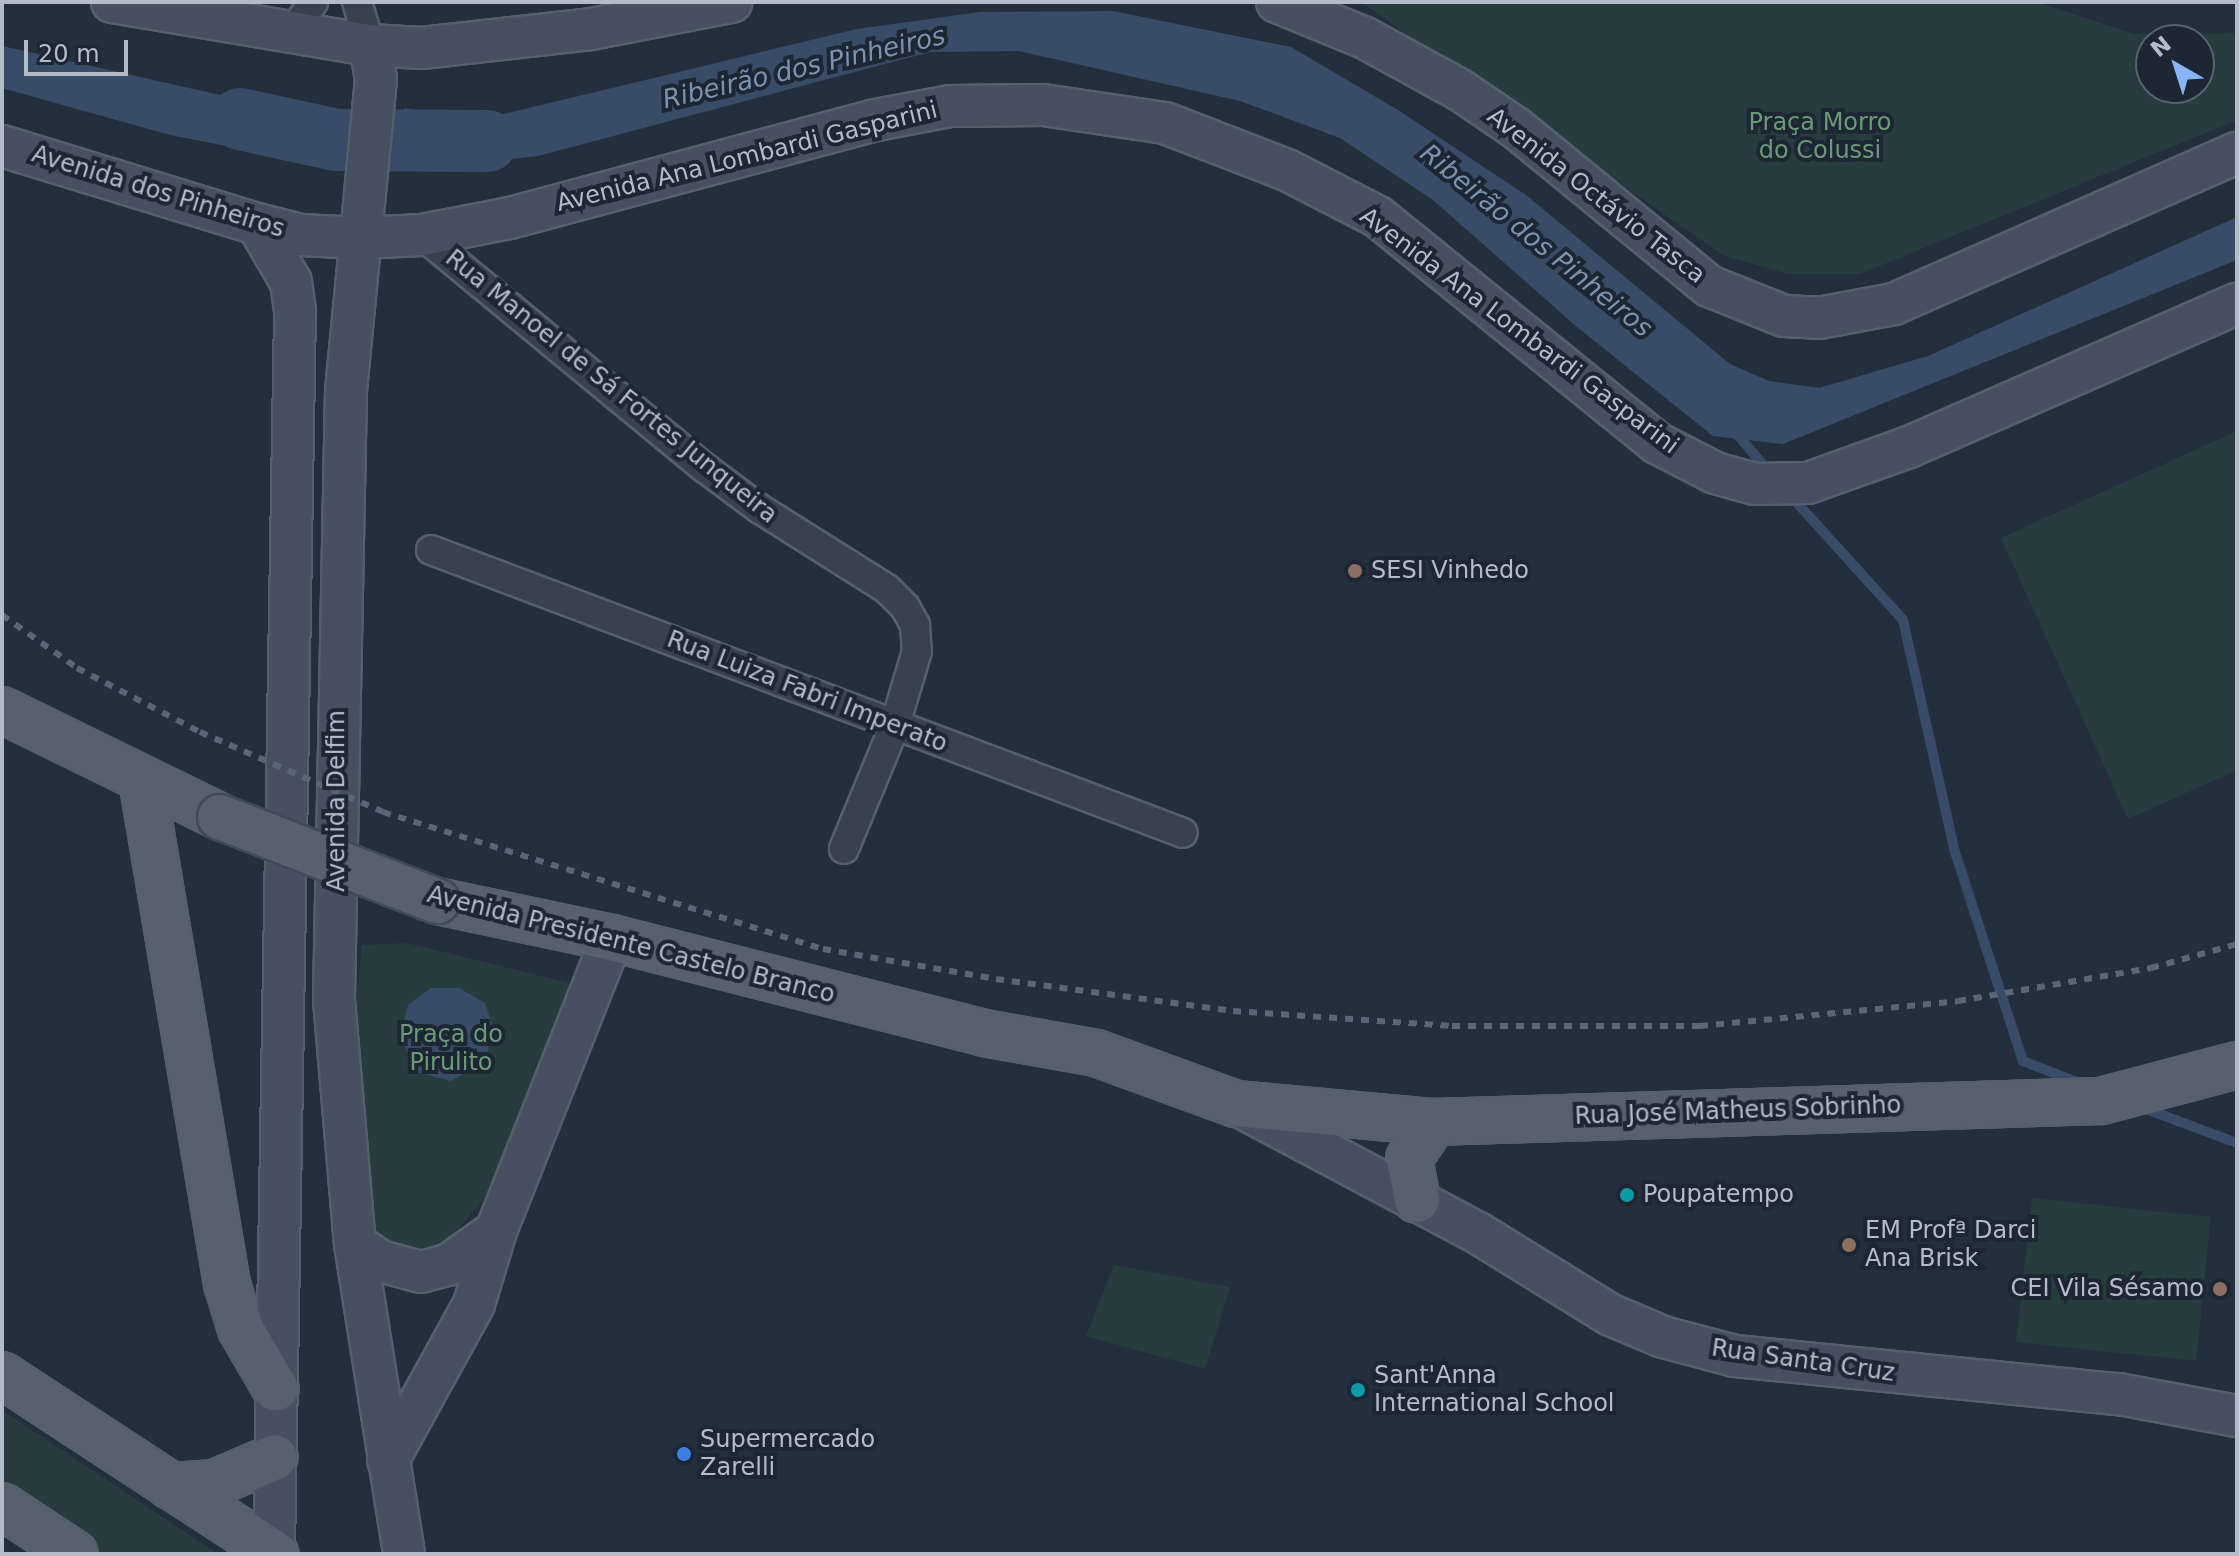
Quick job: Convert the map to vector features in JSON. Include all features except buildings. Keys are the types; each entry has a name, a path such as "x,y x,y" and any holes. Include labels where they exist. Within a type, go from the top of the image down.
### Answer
{"main road":[{"name":"Avenida Presidente Castelo Branco","path":"2,710 220,817 437,901 612,938 984,1033 1096,1053 1236,1104"},
{"path":"142,780 227,1284 241,1329 276,1389"},
{"name":"Rua José Matheus Sobrinho","path":"1236,1104 1434,1122 2101,1101 2229,1071"},
{"path":"1417,1200 1409,1159 1434,1122"},
{"path":"2,1375 275,1554"},
{"path":"170,1486 215,1483 275,1457"},
{"path":"2,1506 75,1554"}],"street":[{"path":"112,2 303,17 373,62 455,47 591,29 731,2"},
{"path":"357,2 373,62"},
{"name":"Avenida Octávio Tasca","path":"1277,2 1365,38 1460,90 1516,128 1709,286 1784,316 1819,318 1894,304 2237,153"},
{"name":"Avenida Delfim","path":"373,62 366,193 345,406 334,1000 355,1244 404,1554"},
{"name":"Avenida Ana Lombardi Gasparini","path":"362,238 422,235 510,218 876,120 950,106 1043,105 1165,123 1287,170 1378,217 1657,443 1715,473 1755,484 1808,483 1909,447 2237,304"},
{"name":"Avenida dos Pinheiros","path":"2,146 257,224 301,235 362,238"},
{"name":"Avenida Delfim","path":"257,224 291,282 295,312 275,1554"},
{"name":"Rua Manoel de Sá Fortes Junqueira","path":"422,235 705,468 760,509 887,589 905,607 915,625 917,651 895,725 844,849"},
{"name":"Rua Luiza Fabri Imperato","path":"431,550 1183,833"},
{"path":"388,1460 474,1304 496,1231 612,938"},
{"name":"Rua Santa Cruz","path":"1236,1104 1417,1200 1611,1315 1663,1337 1735,1356 2119,1394 2237,1416"},
{"path":"355,1244 380,1261 421,1272 448,1265 496,1231"}],"green space":[{"name":"Praça Morro do Colussi","path":"1361,2 2036,2 2135,34 2135,104 2215,104 2215,33 2237,33 2237,120 1860,274 1789,274 1724,256"},
{"path":"2237,431 2237,770 2128,819 2001,538"},
{"name":"Praça do Pirulito","path":"407,943 578,985 485,1197 435,1257 381,1252 371,1227 356,1005 362,945"},
{"path":"2032,1198 2211,1217 2196,1361 2016,1342"},
{"path":"1114,1265 1230,1287 1205,1369 1086,1336"},
{"path":"2,1410 218,1554 98,1554 2,1491"}],"water":[{"path":"1113,11 1291,47 1398,110 1526,195 1730,364 1769,381 1819,388 1928,356 2237,217 2237,260 1783,444 1713,436 1577,327 1433,200 1340,138 1240,101 1019,51 930,52 538,156 404,170 404,108 479,120 857,29 980,12"},
{"path":"2,46 328,119 319,164 170,135 2,88"},
{"path":"431,988 459,988 485,1003 494,1030 484,1063 451,1081 416,1072 400,1036 408,1005"}],"waterway":[{"name":"Ribeirão dos Pinheiros","path":"240,119 336,140 487,141"},
{"path":"1733,429 1769,472"},
{"path":"1788,493 1903,620 1955,852 2023,1061 2082,1084"},
{"path":"2138,1106 2237,1143"}],"railway":[{"path":"2,615 77,668 200,732 383,812 823,949 996,979 1233,1011 1452,1026 1700,1026 1958,1001 2151,968 2237,944"}],"place":[{"name":"SESI Vinhedo","path":"1355,571"},
{"name":"Poupatempo","path":"1627,1195"},
{"name":"EM Profª Darci Ana Brisk","path":"1849,1245"},
{"name":"CEI Vila Sésamo","path":"2220,1289"},
{"name":"Sant'Anna International School","path":"1358,1390"},
{"name":"Supermercado Zarelli","path":"684,1454"}]}
